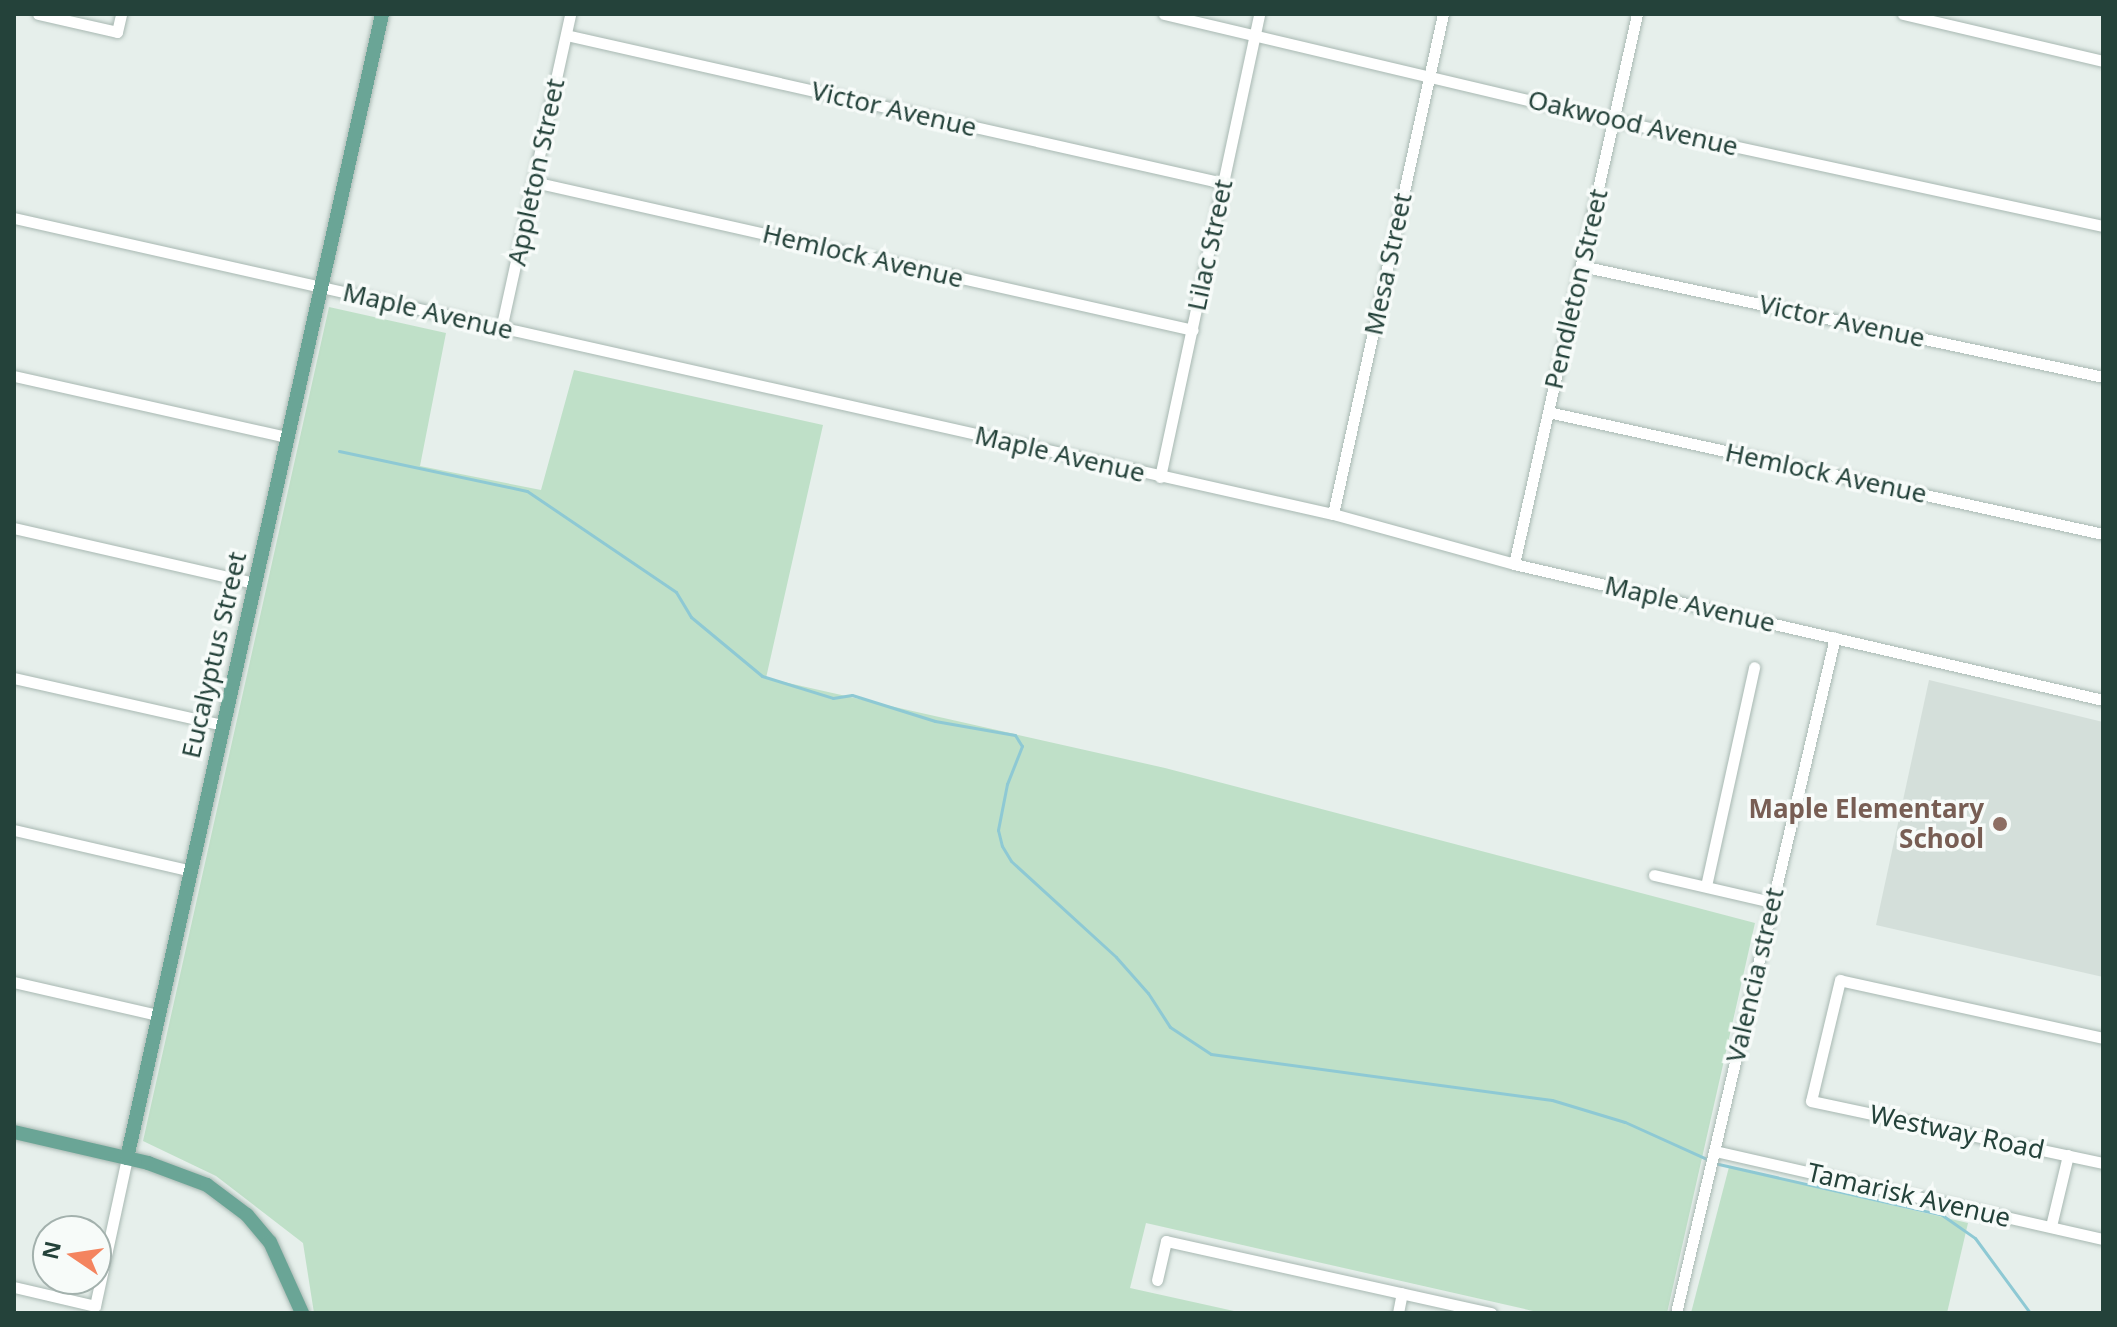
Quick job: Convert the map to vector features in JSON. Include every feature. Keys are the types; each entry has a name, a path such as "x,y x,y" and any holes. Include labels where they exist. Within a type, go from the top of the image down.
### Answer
{"main road":[{"name":"Eucalyptus Street","path":"127,1158 382,14"},
{"path":"14,1132 127,1158 192,1177 247,1215 284,1264 302,1313"}],"street":[{"path":"38,14 117,32 121,14"},
{"name":"Appleton Street","path":"501,329 570,14"},
{"name":"Oakwood Avenue","path":"1164,14 1613,120 2103,226"},
{"name":"Lilac Street","path":"1160,477 1259,14"},
{"name":"Mesa Street","path":"1333,514 1443,14"},
{"name":"Pendleton Street","path":"1514,564 1637,14"},
{"path":"1903,14 2103,61"},
{"name":"Victor Avenue","path":"566,35 1223,183"},
{"name":"Hemlock Avenue","path":"534,182 1193,330"},
{"name":"Maple Avenue","path":"14,218 1333,514 1514,564 2103,700"},
{"name":"Victor Avenue","path":"1581,266 2103,377"},
{"path":"14,376 288,437"},
{"name":"Hemlock Avenue","path":"1548,412 2103,534"},
{"path":"14,528 255,583"},
{"name":"Valencia street","path":"1676,1313 1835,637"},
{"path":"1706,886 1754,667"},
{"path":"14,678 223,725"},
{"path":"14,830 191,871"},
{"path":"1654,875 1771,902"},
{"name":"Westway Road","path":"2103,1038 1840,980 1811,1101 2103,1163"},
{"path":"14,982 158,1015"},
{"name":"Tamarisk Avenue","path":"1715,1151 2103,1239"},
{"path":"2051,1226 2068,1155"},
{"name":"Eucalyptus Street","path":"14,1287 95,1306 127,1158"},
{"path":"1157,1280 1166,1241 1491,1313"},
{"path":"1398,1313 1402,1293"}],"shaded area":[{"name":"Maple Elementary School","path":"1929,680 2103,722 2103,977 1876,925"}],"green space":[{"path":"329,307 446,333 420,466 541,490 574,370 823,425 766,678 1165,768 1755,923 1667,1313 1542,1313 1146,1223 1130,1288 1243,1313 314,1313 303,1243 216,1176 143,1141"},
{"path":"1729,1167 1968,1223 1947,1313 1691,1313"}],"waterway":[{"path":"339,451 527,491 676,592 691,617 762,676 833,698 852,695 935,721 1015,735 1022,746 1007,784 998,830 1002,846 1011,861 1116,957 1148,993 1170,1027 1211,1054 1552,1100 1625,1122 1707,1159"},
{"path":"1714,1163 1942,1215 1975,1238 2030,1313"}],"place":[{"name":"Maple Elementary School","path":"2000,824"}]}
